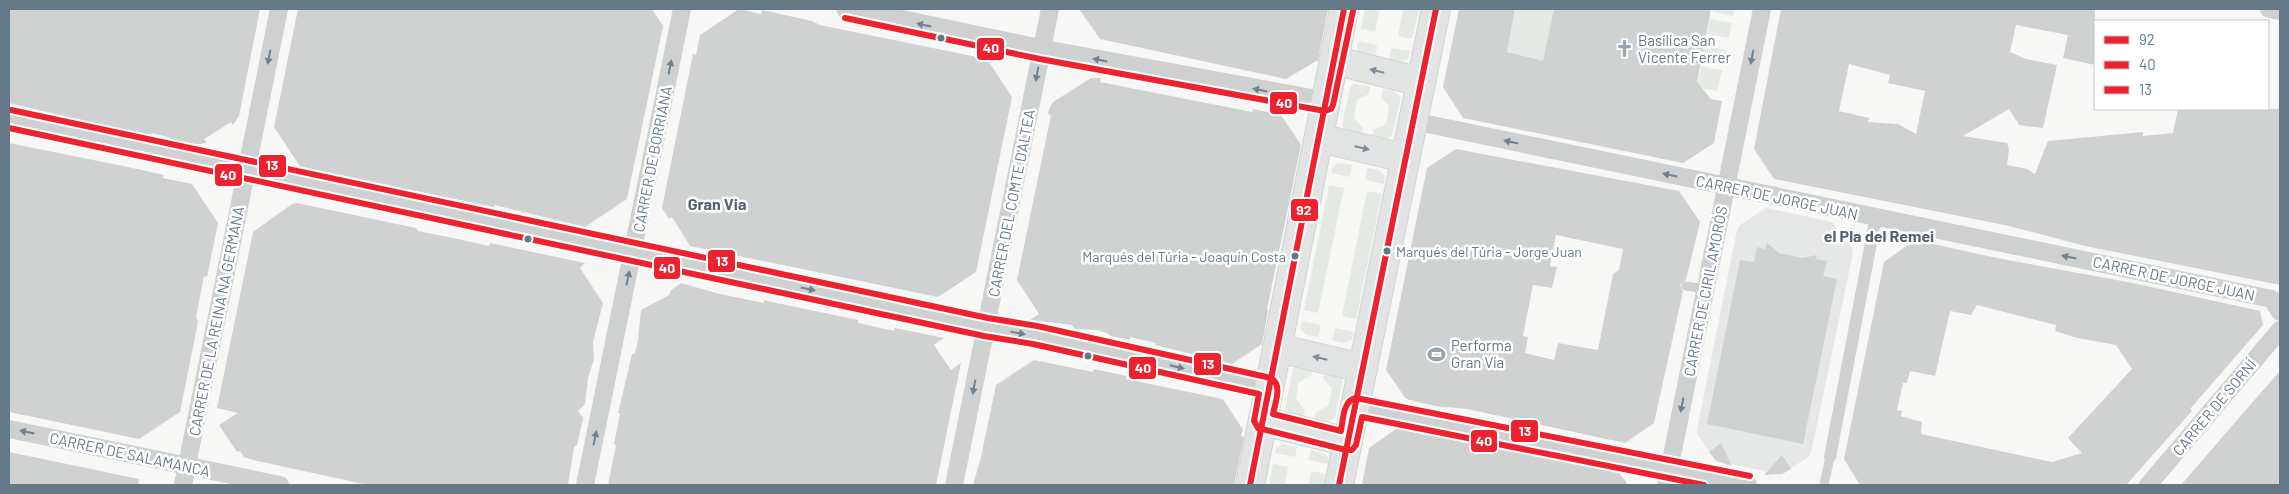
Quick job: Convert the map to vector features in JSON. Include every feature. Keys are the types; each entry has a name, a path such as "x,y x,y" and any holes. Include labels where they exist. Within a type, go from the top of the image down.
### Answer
{"main road":[{"path":"1250,485 1344,9"},
{"path":"1339,485 1436,9"},
{"path":"1333,60 1421,82"},
{"path":"1319,138 1405,158"},
{"path":"1277,348 1363,368"},
{"path":"1263,421 1348,442"}],"street":[{"name":"CARRER DE LA REINA NA GERMANA","path":"182,485 279,9"},
{"name":"CARRER DE BORRIANA","path":"586,485 682,9"},
{"path":"847,9 1042,50 1325,102"},
{"name":"CARRER DEL COMTE D'ALTEA","path":"954,485 1050,9"},
{"name":"CARRER DE CIRIL AMORÓS","path":"1667,477 1762,9"},
{"path":"2269,9 2280,11"},
{"path":"9,119 634,253 986,327 1035,335 1269,387"},
{"name":"CARRER DE JORGE JUAN","path":"1413,121 2272,299 2280,312"},
{"path":"1830,457 1876,217"},
{"name":"CARRER DE SORNÍ","path":"2148,485 2278,329"},
{"path":"1355,407 1667,477 1748,485"},
{"name":"CARRER DE SALAMANCA","path":"9,429 280,485"}],"lane":[{"path":"1686,286 1705,290"},
{"path":"1824,485 1830,457"}],"shaded area":[{"path":"1365,9 1380,9 1375,32 1361,29"},
{"path":"1403,9 1419,9 1412,39 1398,36"},
{"path":"1515,9 1554,9 1544,62 1507,52"},
{"path":"1517,9 1551,9 1543,50 1510,43"},
{"path":"1713,9 1735,9 1733,16 1711,11"},
{"path":"1709,19 1732,23 1729,38 1707,34"},
{"path":"1358,41 1377,45 1375,57 1360,53 1357,49"},
{"path":"1704,46 1726,50 1723,63 1701,59"},
{"path":"1391,48 1410,51 1408,59 1400,62 1389,59"},
{"path":"1699,66 1722,70 1717,91 1696,87 1701,69"},
{"path":"1354,84 1370,86 1369,94 1357,100 1354,118 1363,128 1361,135 1348,133 1342,126 1350,87"},
{"path":"1383,89 1394,91 1401,97 1392,136 1385,140 1372,137 1373,130 1386,124 1389,106 1381,97"},
{"path":"1337,163 1352,165 1350,177 1331,173 1333,166"},
{"path":"1367,168 1379,170 1385,176 1384,184 1365,180"},
{"path":"1329,185 1344,188 1318,313 1304,310"},
{"path":"1367,191 1382,194 1356,319 1342,316"},
{"path":"1766,208 1832,222 1852,248 1853,253 1811,453 1784,473 1779,474 1716,461 1698,435 1697,430 1737,230 1740,225"},
{"path":"1302,321 1321,325 1318,337 1307,335 1300,329"},
{"path":"1335,328 1354,332 1352,340 1343,343 1332,340"},
{"path":"1297,366 1313,367 1311,376 1299,382 1296,399 1305,410 1303,417 1290,414 1285,408 1293,369"},
{"path":"1325,370 1340,375 1343,379 1335,418 1328,422 1314,419 1316,412 1328,406 1332,388 1323,378"},
{"path":"1282,444 1297,447 1295,457 1275,453 1276,448"},
{"path":"1311,450 1325,454 1329,459 1328,464 1308,460"},
{"path":"1273,464 1288,467 1284,485 1269,485"},
{"path":"1311,471 1326,474 1324,485 1308,485"}],"building":[{"path":"9,9 260,9 239,116 233,125 231,122 204,139 207,143 194,145 174,141 168,137 152,133 151,137 9,103"},
{"path":"298,9 652,9 663,26 627,199 585,227 495,205 494,207 301,168 274,127"},
{"path":"739,9 761,14 762,10 812,21 820,25 987,59 1012,97 976,272 938,297 690,246 672,217 669,219 662,208 693,54 696,55 700,35"},
{"path":"1079,9 1328,9 1318,60 1286,79 1100,39"},
{"path":"1459,9 1515,9 1507,52 1543,61 1554,9 1711,9 1697,82 1711,99 1722,101 1714,143 1683,163 1463,118 1443,87"},
{"path":"1781,9 2095,9 2094,65 2063,58 2068,35 2016,25 2010,52 2026,59 2057,65 2043,128 2019,125 2009,109 1963,136 2007,143 2009,149 2007,165 2027,169 2035,174 2048,141 2143,132 2143,136 2173,133 2178,110 2280,109 2280,285 2085,246 2009,226 1774,179 1754,149","holes":["1849,64 1890,75 1888,83 1925,91 1916,134 1898,124 1868,122 1869,118 1839,111"]},
{"path":"1091,78 1101,78 1100,82 1252,112 1253,109 1281,115 1301,145 1267,309 1262,344 1232,364 1130,337 1130,340 1111,336 1097,330 1075,329 1072,325 1030,320 1039,314 1017,280 1051,115 1048,114 1053,102"},
{"path":"9,143 164,175 163,178 192,184 218,223 207,277 204,276 196,317 198,322 180,412 139,439 9,412"},
{"path":"1456,149 1679,191 1700,222 1686,280 1680,285 1683,291 1654,423 1625,443 1467,409 1435,406 1406,399 1386,370 1427,168","holes":["1556,235 1623,249 1619,270 1613,274 1598,350 1558,343 1554,360 1525,353 1528,337 1523,336 1533,285 1552,288 1557,267 1550,266"]},
{"path":"297,203 416,228 418,231 489,246 490,243 585,263 580,268 603,303 593,342 594,359 588,378 585,404 578,411 583,418 577,445 574,447 568,485 368,485 253,460 244,457 240,451 237,452 219,425 238,413 217,408 253,232 292,204"},
{"path":"1915,240 1997,258 2133,283 2260,311 2263,325 2190,409 2192,411 2126,485 1860,485 1844,459 1884,262","holes":["1977,305 2056,325 2055,331 2077,338 2116,345 2132,369 2068,438 2082,453 2052,462 1921,434 1922,422 1900,416 1903,411 1897,410 1903,383 1907,383 1910,371 1935,376 1950,311 1971,315"]},
{"path":"1767,243 1779,253 1802,258 1817,255 1816,259 1827,261 1823,276 1837,279 1803,444 1707,424 1740,260 1754,262 1757,247 1765,249"},
{"path":"681,283 720,294 764,303 764,300 858,320 858,323 894,331 895,328 944,338 934,345 951,370 961,363 936,485 608,485 616,445 614,444 620,413 618,413 632,354 635,354 641,310 669,295 671,290"},
{"path":"1034,360 1093,372 1094,369 1127,376 1126,379 1223,399 1243,430 1241,436 1244,437 1234,485 973,485 981,457 996,385"},
{"path":"2280,371 2280,485 2181,485 2244,412"},
{"path":"1399,427 1619,472 1628,485 1362,485 1369,448"},
{"path":"1721,443 1732,466 1716,461 1709,452"},
{"path":"9,452 139,479 138,485 9,485"},
{"path":"1782,455 1791,469 1782,474 1764,475"}],"transit line":[{"name":"92","path":"1250,485 1344,9"},
{"name":"92","path":"1339,485 1436,9"},
{"name":"40","path":"845,18 1040,59 1325,111 1331,109 1333,105 1353,11"},
{"name":"13","path":"11,110 988,318 1037,326 1271,378 1277,385 1273,414 1341,431 1346,406 1348,402 1356,398 1750,476"},
{"name":"40","path":"9,128 984,336 1033,344 1259,394 1254,421 1258,428 1346,450 1352,450 1356,445 1362,417 1704,485"}],"place":[{"name":"Basílica San Vicente Ferrer","path":"1624,49"},
{"name":"Marqués del Túria - Jorge Juan","path":"1387,251"},
{"name":"Marqués del Túria - Joaquín Costa","path":"1295,256"},
{"name":"Performa Gran Vía","path":"1437,354"}],"district":[{"name":"Gran Via","path":"717,203"},
{"name":"el Pla del Remei","path":"1879,235"}]}
